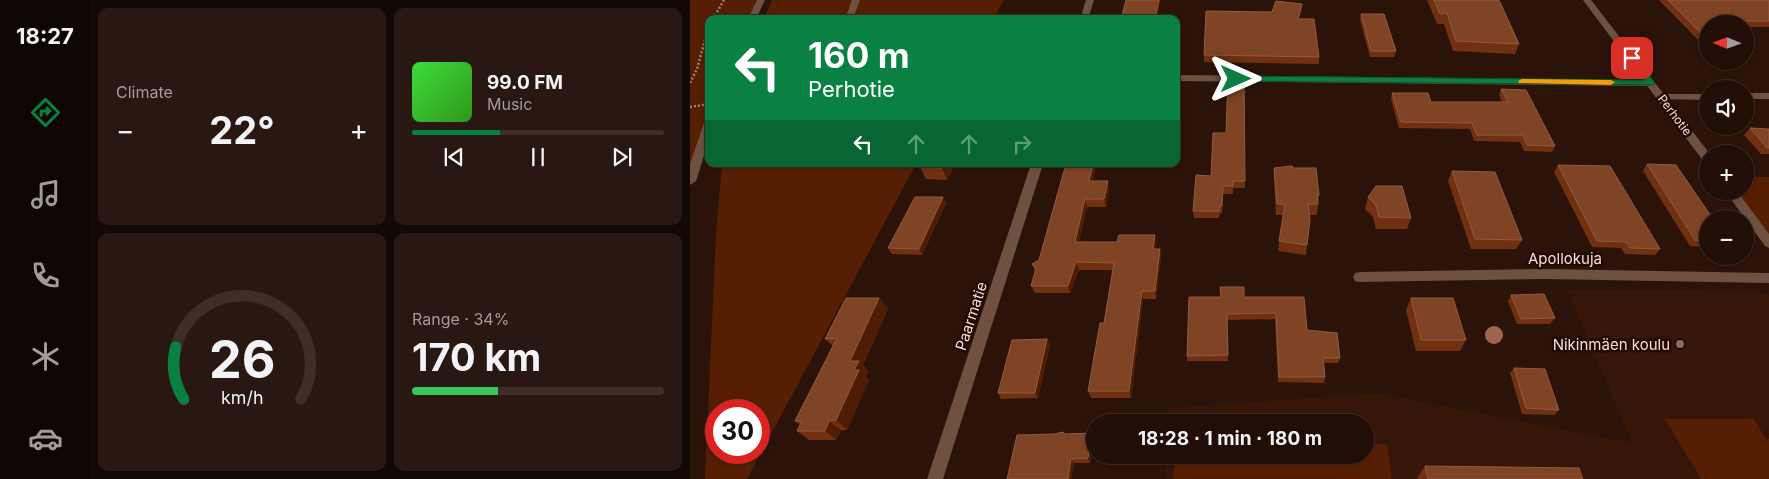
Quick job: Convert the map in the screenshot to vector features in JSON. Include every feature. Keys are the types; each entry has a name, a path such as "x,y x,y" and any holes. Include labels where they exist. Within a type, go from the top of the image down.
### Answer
{"street":[{"path":"754,15 761,0"},
{"path":"850,15 856,0"},
{"path":"1085,15 1090,0"},
{"name":"Perhotie","path":"1587,0 1699,146"},
{"path":"1180,78 1650,83"},
{"path":"1754,96 1769,96"},
{"path":"1661,97 1699,97"},
{"path":"690,180 705,135"},
{"name":"Paarmatie","path":"935,479 1036,167"},
{"path":"1738,200 1769,243"},
{"name":"Apollokuja","path":"1360,277 1547,274 1769,278"}],"path":[{"path":"715,15 724,0"},
{"path":"690,83 697,69 705,40"},
{"path":"690,107 705,105"}],"shaded area":[{"path":"690,0 761,0 754,15 705,15 705,135 690,181"},
{"path":"772,0 1004,0 995,15 766,15"},
{"path":"722,167 914,167 770,436 770,399 709,399 716,234"},
{"path":"1754,177 1769,177 1769,241 1754,220 1754,210 1747,210 1740,200 1754,200"},
{"name":"Nikinmäen koulu","path":"1567,289 1753,291 1769,295 1769,479 1165,479 1166,464 1374,464 1374,414 1169,414 1169,408 1377,393 1632,443"},
{"path":"1665,419 1754,419 1766,439 1769,439 1769,479 1701,479"},
{"path":"1374,443 1387,445 1392,479 1173,479 1174,464 1374,464"},
{"path":"706,464 755,464 747,479 705,479"}],"building":[{"path":"1126,0 1159,0 1156,15 1122,15"},
{"path":"1434,0 1499,0 1519,44 1456,41 1447,13 1440,14"},
{"path":"1668,0 1769,0 1769,21 1754,21 1754,15 1699,15 1699,31"},
{"path":"1276,1 1302,4 1298,19 1314,19 1319,57 1204,55 1206,11 1272,12"},
{"path":"1361,14 1384,14 1396,51 1371,51"},
{"path":"1228,76 1244,76 1245,181 1233,181 1233,186 1223,186 1222,206 1219,206 1219,211 1193,211 1196,175 1211,176 1213,133 1226,133"},
{"path":"1501,89 1526,90 1555,146 1527,145 1523,135 1477,135 1472,123 1401,122 1392,93 1428,93 1431,102 1508,102"},
{"path":"1754,128 1769,129 1769,148 1754,133"},
{"path":"1647,164 1676,165 1707,210 1699,210 1699,240 1695,240"},
{"path":"1558,165 1610,166 1660,249 1630,248 1626,242 1597,241"},
{"path":"1292,166 1293,168 1316,168 1318,204 1308,204 1310,220 1307,245 1279,241 1285,204 1277,204 1274,168"},
{"path":"1065,167 1092,167 1089,181 1108,181 1104,199 1085,199 1075,242 1117,242 1119,235 1155,235 1153,249 1160,249 1155,291 1142,291 1129,391 1088,391 1100,323 1104,323 1114,263 1076,262 1068,286 1031,286 1036,268 1032,264 1039,260"},
{"path":"1452,171 1495,172 1522,240 1475,239"},
{"path":"1376,186 1402,186 1411,218 1379,217 1376,205 1368,197"},
{"path":"915,197 943,197 919,249 888,248"},
{"path":"1220,287 1244,287 1244,297 1304,297 1307,330 1337,333 1340,358 1323,358 1325,377 1279,377 1276,313 1227,314 1228,355 1187,356 1189,297 1221,297"},
{"path":"1544,294 1555,318 1521,319 1511,295"},
{"path":"846,298 879,298 850,361 859,361 854,370 859,370 836,420 829,421 825,431 797,431 802,421 795,421 837,338 825,339"},
{"path":"1411,298 1453,298 1466,340 1421,340"},
{"path":"1047,339 1035,393 998,393 1012,340"},
{"path":"1514,368 1545,369 1559,410 1526,408"},
{"path":"1063,432 1065,434 1086,433 1086,458 1071,459 1068,479 1007,479 1017,435"},
{"path":"1425,466 1579,468 1583,479 1428,479"}],"slow traffic":[{"path":"1522,81 1611,82"}],"place":[{"name":"Nikinmäen koulu","path":"1680,344"}],"route":[{"path":"1236,79 1650,83 1632,58"}]}
